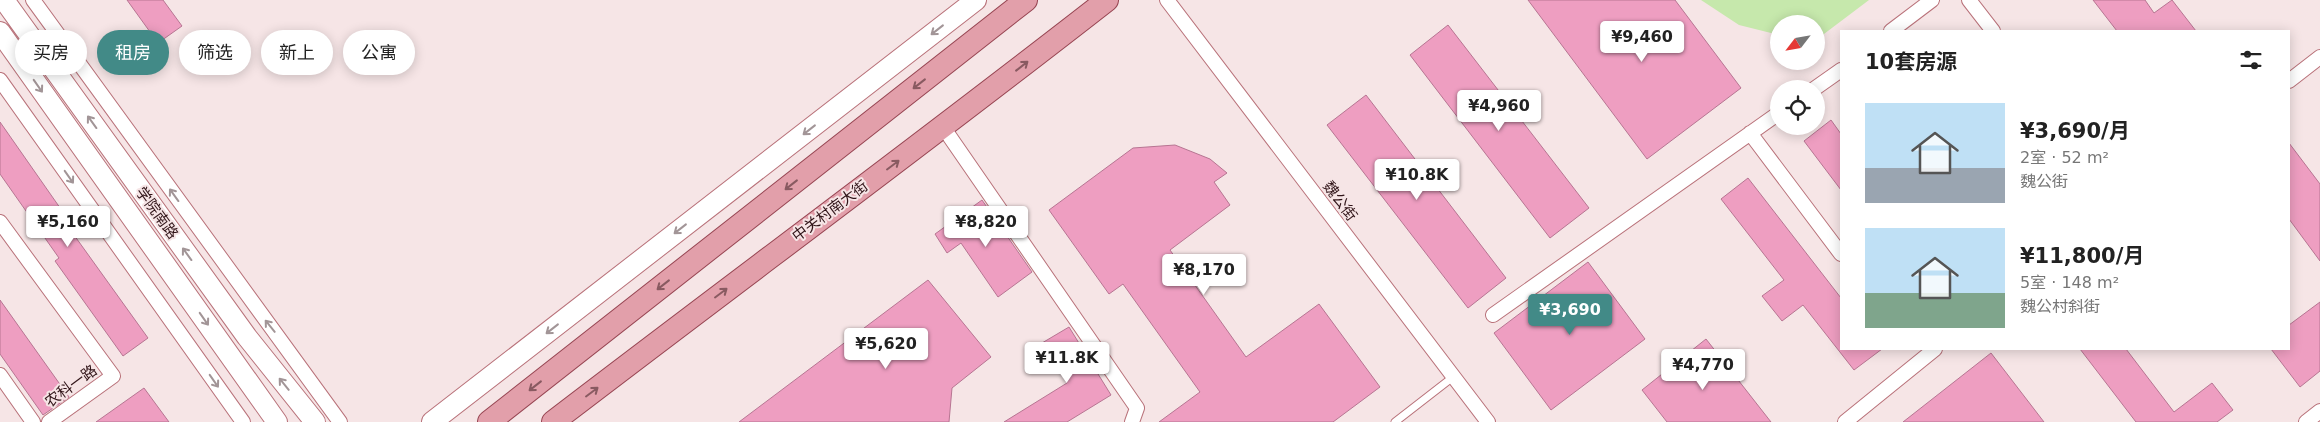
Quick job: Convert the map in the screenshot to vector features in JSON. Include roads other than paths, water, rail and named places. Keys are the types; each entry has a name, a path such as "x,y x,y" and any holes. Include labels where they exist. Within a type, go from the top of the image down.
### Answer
{"main road":[{"name":"学院南路","path":"4,0 247,337 315,422"},
{"path":"432,422 976,0"},
{"path":"489,422 1026,0"},
{"name":"中关村南大街","path":"553,422 744,275 943,127 1107,0"},
{"name":"学院南路","path":"0,32 277,422"}],"street":[{"path":"33,0 340,422"},
{"name":"魏公街","path":"1167,0 1488,422"},
{"path":"1892,30 1932,0"},
{"path":"1969,0 1992,30"},
{"path":"2290,80 2320,57"},
{"path":"1825,81 1840,71"},
{"path":"0,80 243,422"},
{"path":"1493,315 1770,119"},
{"path":"943,127 1137,408 1132,422"},
{"path":"1750,133 1840,253"},
{"name":"农科一路","path":"0,222 113,376 49,422"},
{"path":"1845,422 1917,354 1931,350"},
{"path":"0,375 33,422"},
{"path":"2306,422 2320,411"}],"lane":[{"path":"1395,422 1454,377"}]}
